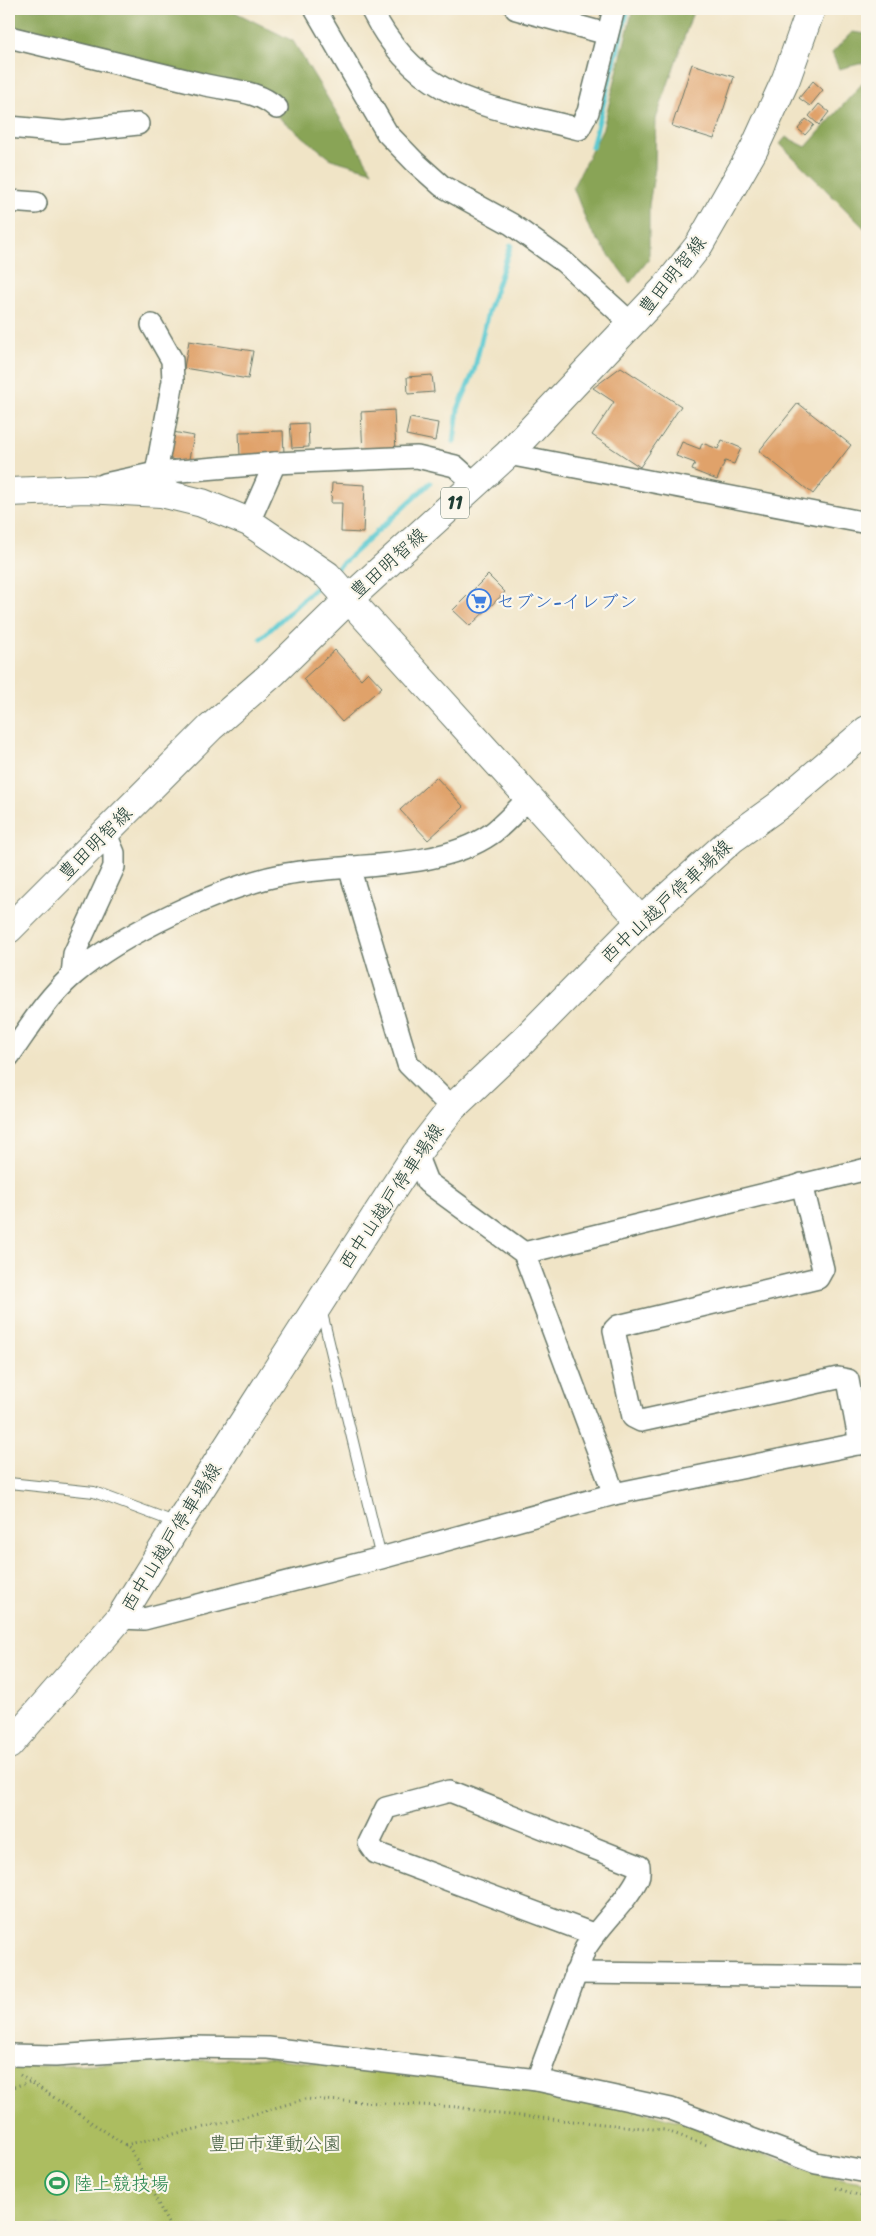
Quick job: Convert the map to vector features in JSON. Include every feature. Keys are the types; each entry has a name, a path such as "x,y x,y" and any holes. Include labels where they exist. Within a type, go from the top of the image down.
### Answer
{"main road":[{"name":"豊田明智線","path":"9,930 210,728 272,674 350,598 508,454 666,287 720,211 754,149 786,79 811,9"},
{"path":"9,492 86,489 161,493 202,503 249,522 327,575 350,598 641,921"},
{"name":"西中山越戸停車場線","path":"9,1744 120,1618 319,1303 416,1154 452,1108 524,1040 641,921 732,839 778,806 867,730"}],"street":[{"path":"315,9 387,133 415,162 442,186 512,224 564,262 632,324"},
{"path":"371,9 382,31 402,57 423,76 447,92 469,100 579,129 588,112 614,9"},
{"path":"516,9 607,34"},
{"path":"9,38 218,88 254,94 267,98 277,108"},
{"path":"9,127 64,132 138,124"},
{"path":"9,200 36,203"},
{"path":"152,325 172,360 172,374 156,473"},
{"path":"508,454 867,523"},
{"path":"86,489 156,473 275,463 417,457 455,466 475,484"},
{"path":"249,522 275,463"},
{"path":"9,1056 29,1026 72,976 107,950 168,917 239,888 285,874 391,863 453,854 491,834 530,798"},
{"path":"72,976 74,954 114,867 114,853 106,832"},
{"path":"349,867 408,1064 452,1108"},
{"path":"416,1154 427,1182 524,1253 614,1494"},
{"path":"524,1253 867,1169"},
{"path":"120,1618 144,1619 381,1558 614,1494 863,1443 848,1380 838,1378 641,1421 633,1417 614,1330 618,1326 818,1278 823,1269 802,1184"},
{"path":"537,2080 585,1949 593,1934 615,1910 639,1876 639,1866 450,1791 386,1808 369,1843 376,1853 593,1934"},
{"path":"575,1973 867,1976"},
{"path":"12,2064 55,2056 190,2047 268,2048 537,2080 671,2109 816,2162 867,2172"}],"lane":[{"path":"319,1303 381,1558"},
{"path":"9,1483 94,1492 178,1524"}],"path":[{"path":"12,2064 30,2082 130,2148 170,2227"},
{"path":"9,2088 30,2082"},
{"path":"125,2145 231,2121 305,2099 458,2106 490,2112 664,2130 710,2146"},
{"path":"827,2185 867,2198"}],"green space":[{"path":"9,9 229,9 293,41 372,171 331,159 244,90 9,33"},
{"path":"633,9 694,9 656,119 655,168 649,205 649,259 630,283 589,228 573,187 603,128"},
{"path":"852,32 867,34 867,62 839,69 832,53"},
{"path":"867,78 867,231 780,144 786,137 806,147"},
{"name":"豊田市運動公園","path":"268,2058 544,2086 687,2123 821,2175 867,2183 867,2227 9,2227 9,2062 37,2066"}],"building":[{"path":"692,64 734,77 714,139 672,126"},
{"path":"813,81 823,90 810,106 799,98"},
{"path":"819,104 829,112 819,125 809,116"},
{"path":"806,119 814,125 805,135 798,129"},
{"path":"189,341 253,351 248,379 184,368"},
{"path":"621,367 681,406 640,467 592,435 614,402 593,388"},
{"path":"432,375 434,392 408,394 407,377"},
{"path":"798,403 851,445 813,494 759,451"},
{"path":"394,410 396,453 363,455 361,412"},
{"path":"410,418 438,423 435,441 406,435"},
{"path":"308,423 309,447 292,448 290,424"},
{"path":"283,431 284,454 240,456 239,432"},
{"path":"173,432 194,436 188,463 167,458"},
{"path":"722,440 741,448 734,464 725,461 717,480 692,470 695,463 676,456 682,442 700,449 702,443 718,449"},
{"path":"332,483 365,485 363,533 341,532 342,503 331,503"},
{"name":"セブン-イレブン","path":"488,575 505,592 470,626 453,610"},
{"path":"335,650 361,679 368,672 382,687 342,722 303,679"},
{"path":"436,777 464,807 428,840 400,810"}],"waterway":[{"path":"592,147 628,9"},
{"path":"454,442 458,409 474,371 488,312 511,245"},
{"path":"333,572 430,483"},
{"path":"261,638 322,582"}],"place":[{"name":"セブン-イレブン","path":"479,601"},
{"name":"陸上競技場","path":"57,2183"}]}
